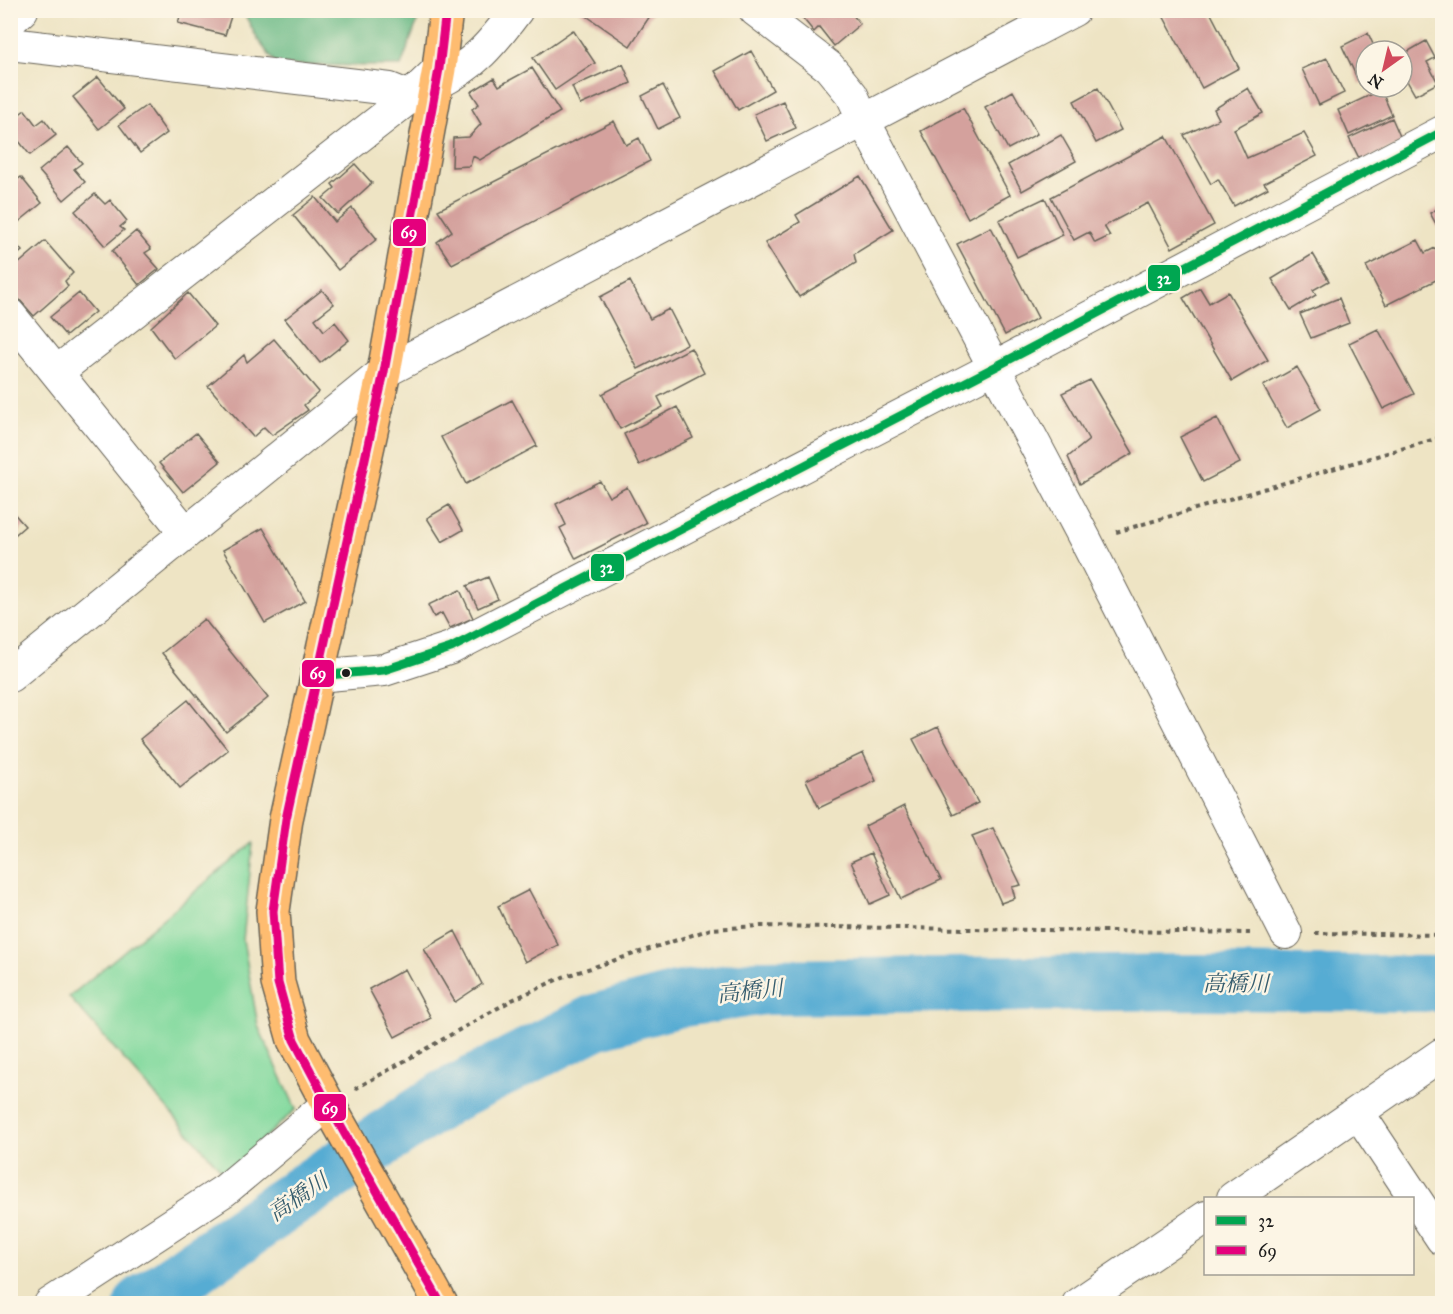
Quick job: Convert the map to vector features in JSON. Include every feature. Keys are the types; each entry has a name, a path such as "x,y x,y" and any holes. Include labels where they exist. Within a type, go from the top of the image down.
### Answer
{"main road":[{"path":"441,1304 294,1040 278,983 273,911 286,819 384,372 429,83 446,10"}],"street":[{"path":"10,21 22,10"},
{"path":"10,44 390,89 429,83 461,72 492,44 518,10"},
{"path":"755,10 829,67 852,94 864,121 1086,541 1287,933"},
{"path":"10,676 384,372 1074,10"},
{"path":"57,371 429,83"},
{"path":"317,676 384,670 451,648 1443,132"},
{"path":"10,315 186,532"},
{"path":"1234,1197 1359,1114 1443,1054"},
{"path":"50,1304 225,1190 329,1106"},
{"path":"1359,1114 1443,1239"},
{"path":"1078,1304 1204,1218"}],"path":[{"path":"1086,541 1443,437"},
{"path":"329,1106 522,995 563,977 711,929 759,926 1443,934"}],"green space":[{"path":"243,11 421,11 401,66 277,65 258,40"},
{"path":"253,843 243,940 258,1026 296,1109 225,1174 69,997"}],"building":[{"path":"182,10 233,10 225,35 178,23"},
{"path":"578,10 654,10 630,46"},
{"path":"796,10 849,10 860,24 834,46 819,27 814,32"},
{"path":"1160,10 1209,10 1239,68 1202,88"},
{"path":"573,30 595,63 555,90 533,58"},
{"path":"1368,33 1371,39 1356,39"},
{"path":"1354,40 1354,71 1342,46"},
{"path":"1426,41 1435,58 1427,62 1438,83 1415,95 1414,93 1414,48"},
{"path":"751,51 773,90 738,110 715,71"},
{"path":"1327,58 1344,93 1319,105 1302,69"},
{"path":"623,64 631,83 580,105 572,87"},
{"path":"532,68 560,112 480,160 473,156 470,166 452,167 453,138 469,137 481,124 472,109 479,104 471,92 494,78 499,86"},
{"path":"98,77 124,109 99,129 73,97"},
{"path":"663,85 680,118 658,129 642,96"},
{"path":"1098,88 1121,130 1096,143 1074,101"},
{"path":"1248,88 1263,113 1234,129 1247,158 1304,133 1317,156 1264,183 1268,188 1234,206 1218,179 1211,184 1184,135 1219,119 1214,109"},
{"path":"1013,91 1037,134 1008,149 985,107"},
{"path":"1362,99 1385,99 1392,115 1349,135 1338,110"},
{"path":"783,101 796,128 767,141 754,114"},
{"path":"147,105 167,133 140,153 119,125"},
{"path":"963,108 1010,195 968,218 921,131"},
{"path":"25,110 36,125 44,119 56,135 30,155 10,130 10,121"},
{"path":"1392,118 1403,143 1361,162 1349,138"},
{"path":"614,121 626,145 639,138 650,161 452,264 437,242 452,231 438,210"},
{"path":"1061,135 1076,161 1022,191 1008,165"},
{"path":"1166,136 1214,225 1172,248 1148,203 1104,226 1110,236 1095,243 1089,232 1074,240 1051,197"},
{"path":"68,147 82,163 74,169 85,182 64,200 39,171"},
{"path":"355,164 372,183 338,214 323,198 335,188 332,184"},
{"path":"860,176 893,230 854,254 856,263 799,297 765,243 800,222 796,215"},
{"path":"21,177 42,203 10,229 10,185"},
{"path":"95,194 105,204 110,200 127,221 120,227 124,230 105,246 75,211"},
{"path":"315,197 335,222 352,208 377,239 338,270 293,215"},
{"path":"1045,198 1063,235 1017,257 999,220"},
{"path":"1442,206 1442,235 1430,213"},
{"path":"991,227 1038,318 1005,335 957,244"},
{"path":"136,231 151,249 145,253 159,269 139,285 112,251"},
{"path":"12,239 22,251 10,260 10,240"},
{"path":"1418,240 1425,253 1435,248 1442,262 1442,277 1386,305 1366,266"},
{"path":"45,241 73,273 65,281 68,286 34,316 10,289 10,271"},
{"path":"1313,254 1329,281 1313,290 1316,295 1291,310 1272,279"},
{"path":"630,281 650,319 669,309 687,344 638,369 600,297"},
{"path":"1200,288 1209,303 1228,292 1268,360 1232,381 1183,298"},
{"path":"322,290 334,304 315,319 324,331 335,322 349,340 320,363 285,319"},
{"path":"79,293 95,312 66,336 50,317"},
{"path":"188,293 215,326 175,359 151,327"},
{"path":"1339,298 1349,323 1311,338 1300,314"},
{"path":"1378,329 1414,394 1383,409 1349,343"},
{"path":"274,339 319,392 304,405 308,410 272,435 264,427 253,437 208,386 244,355 247,362"},
{"path":"691,348 704,373 658,397 663,407 620,429 602,394"},
{"path":"1297,367 1321,409 1287,428 1263,386"},
{"path":"1090,380 1133,453 1080,484 1068,457 1089,440 1062,393"},
{"path":"512,400 537,446 466,484 441,437"},
{"path":"677,407 693,438 639,465 624,434"},
{"path":"1217,418 1240,463 1203,482 1180,437"},
{"path":"196,433 220,462 183,492 159,463"},
{"path":"600,481 609,497 627,487 646,523 576,559 560,528 566,525 556,504"},
{"path":"449,505 463,530 442,542 427,518"},
{"path":"10,509 25,526 10,539"},
{"path":"263,528 305,601 265,623 223,550"},
{"path":"488,577 498,599 478,608 467,586"},
{"path":"460,590 473,618 450,628 442,613 434,617 428,605"},
{"path":"204,619 268,698 226,732 162,653"},
{"path":"188,700 228,750 180,788 140,739"},
{"path":"938,727 978,803 953,815 913,739"},
{"path":"863,753 876,781 819,808 806,780"},
{"path":"904,806 941,880 901,899 865,826"},
{"path":"993,828 1021,885 1012,887 1015,898 1001,903 972,836"},
{"path":"871,853 890,895 870,904 851,862"},
{"path":"529,890 558,945 525,962 498,906"},
{"path":"455,931 482,984 455,1002 424,949"},
{"path":"405,969 431,1018 395,1037 369,989"}],"waterway":[{"name":"高橋川","path":"142,1304 282,1206 445,1098 595,1022 676,1000 764,987 1201,982 1442,984"}],"transit line":[{"name":"69","path":"441,1304 294,1040 278,983 273,911 286,819 384,372 439,69 446,10"},
{"name":"32","path":"317,676 384,670 451,648 995,367 1442,132"}]}
